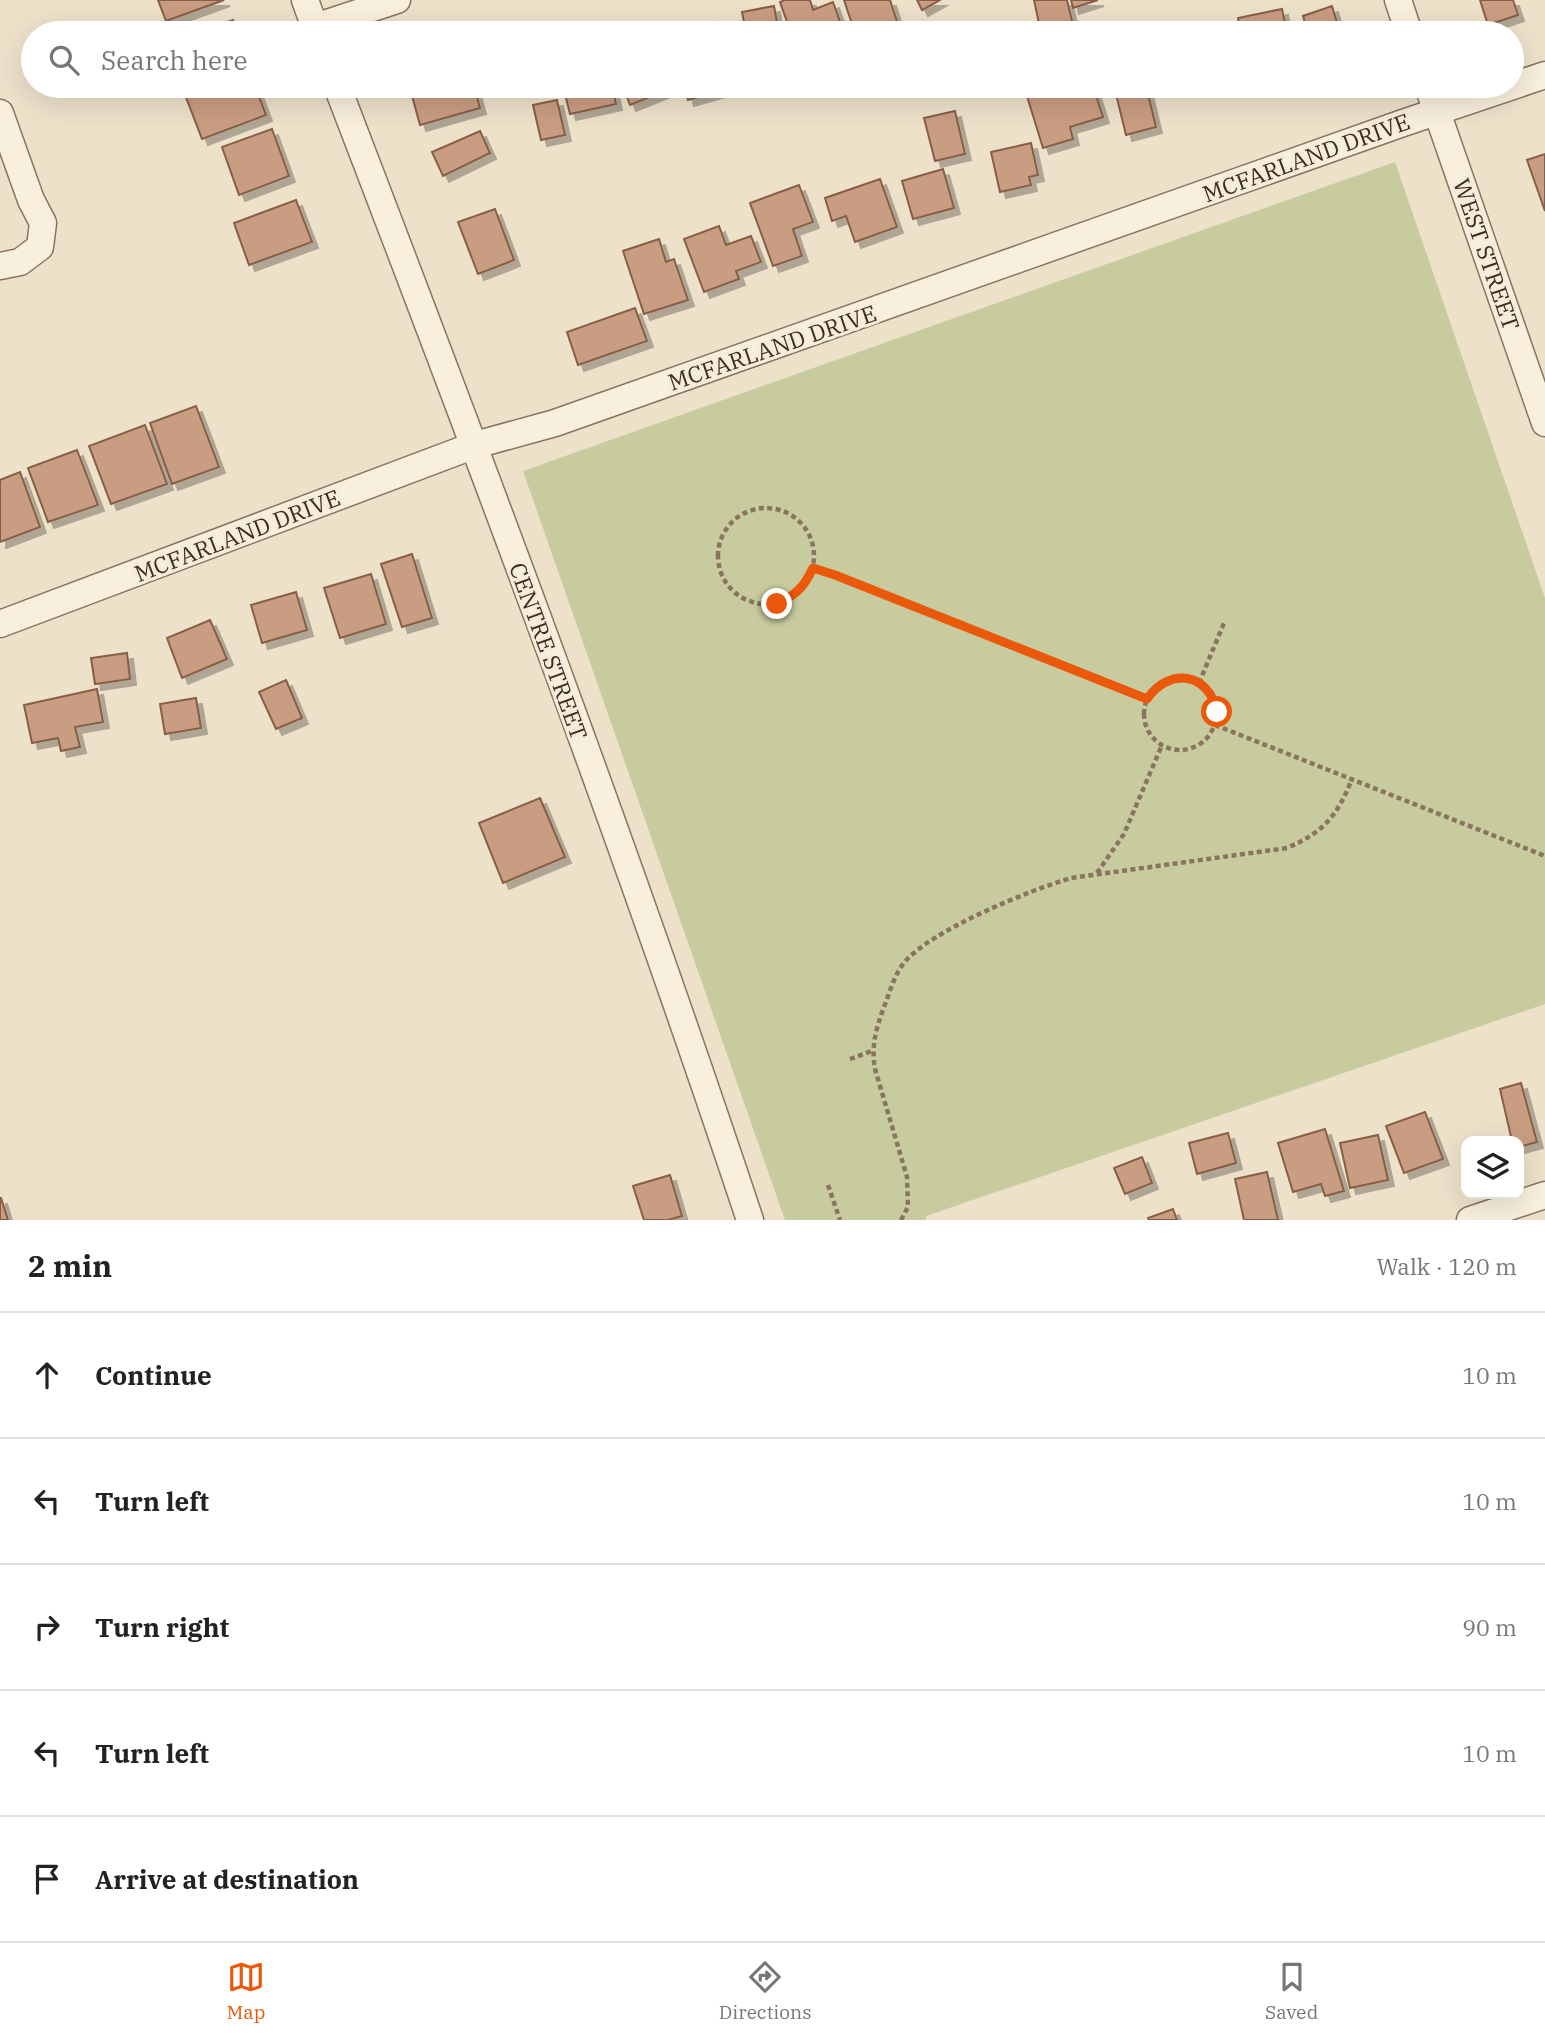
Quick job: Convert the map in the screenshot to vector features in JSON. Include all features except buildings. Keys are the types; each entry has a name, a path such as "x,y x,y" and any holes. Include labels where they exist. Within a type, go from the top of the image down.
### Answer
{"street":[{"path":"305,0 313,21"},
{"path":"340,21 397,0"},
{"path":"1398,0 1405,21"},
{"name":"MCFARLAND DRIVE","path":"1524,82 1545,75"},
{"name":"CENTRE STREET","path":"342,98 475,445 693,1050 750,1220"},
{"name":"WEST STREET","path":"1433,98 1545,423"},
{"name":"MCFARLAND DRIVE","path":"0,624 475,445 555,423 1477,98"},
{"path":"0,113 31,200 43,223 40,247 20,262 0,266"},
{"path":"1470,1220 1545,1195"}],"path":[{"path":"757,509 779,510 796,518 807,532 814,550 813,568 805,585 794,596 777,604 757,605 738,597 725,584 718,565 718,545 726,528 739,515 757,509"},
{"path":"813,568 1147,699"},
{"path":"1199,683 1224,623"},
{"path":"1187,678 1199,683 1214,701 1217,712 1215,725 1209,736 1200,744 1188,750 1174,750 1152,737 1144,712 1147,699 1164,681 1187,678"},
{"path":"1215,725 1545,856"},
{"path":"1096,873 1124,834 1162,745"},
{"path":"901,1220 908,1207 907,1177 872,1051 875,1032 896,976 913,953 935,936 1046,885 1096,873 1287,848 1310,839 1329,822 1343,802 1352,779"},
{"path":"850,1059 872,1051"},
{"path":"828,1185 840,1220"}],"green space":[{"path":"1395,162 1545,598 1545,1004 926,1216 926,1220 785,1220 523,471"}],"route":[{"path":"777,604 794,596 805,585 813,568 1147,699 1164,681 1187,678 1208,691 1217,712"}]}
